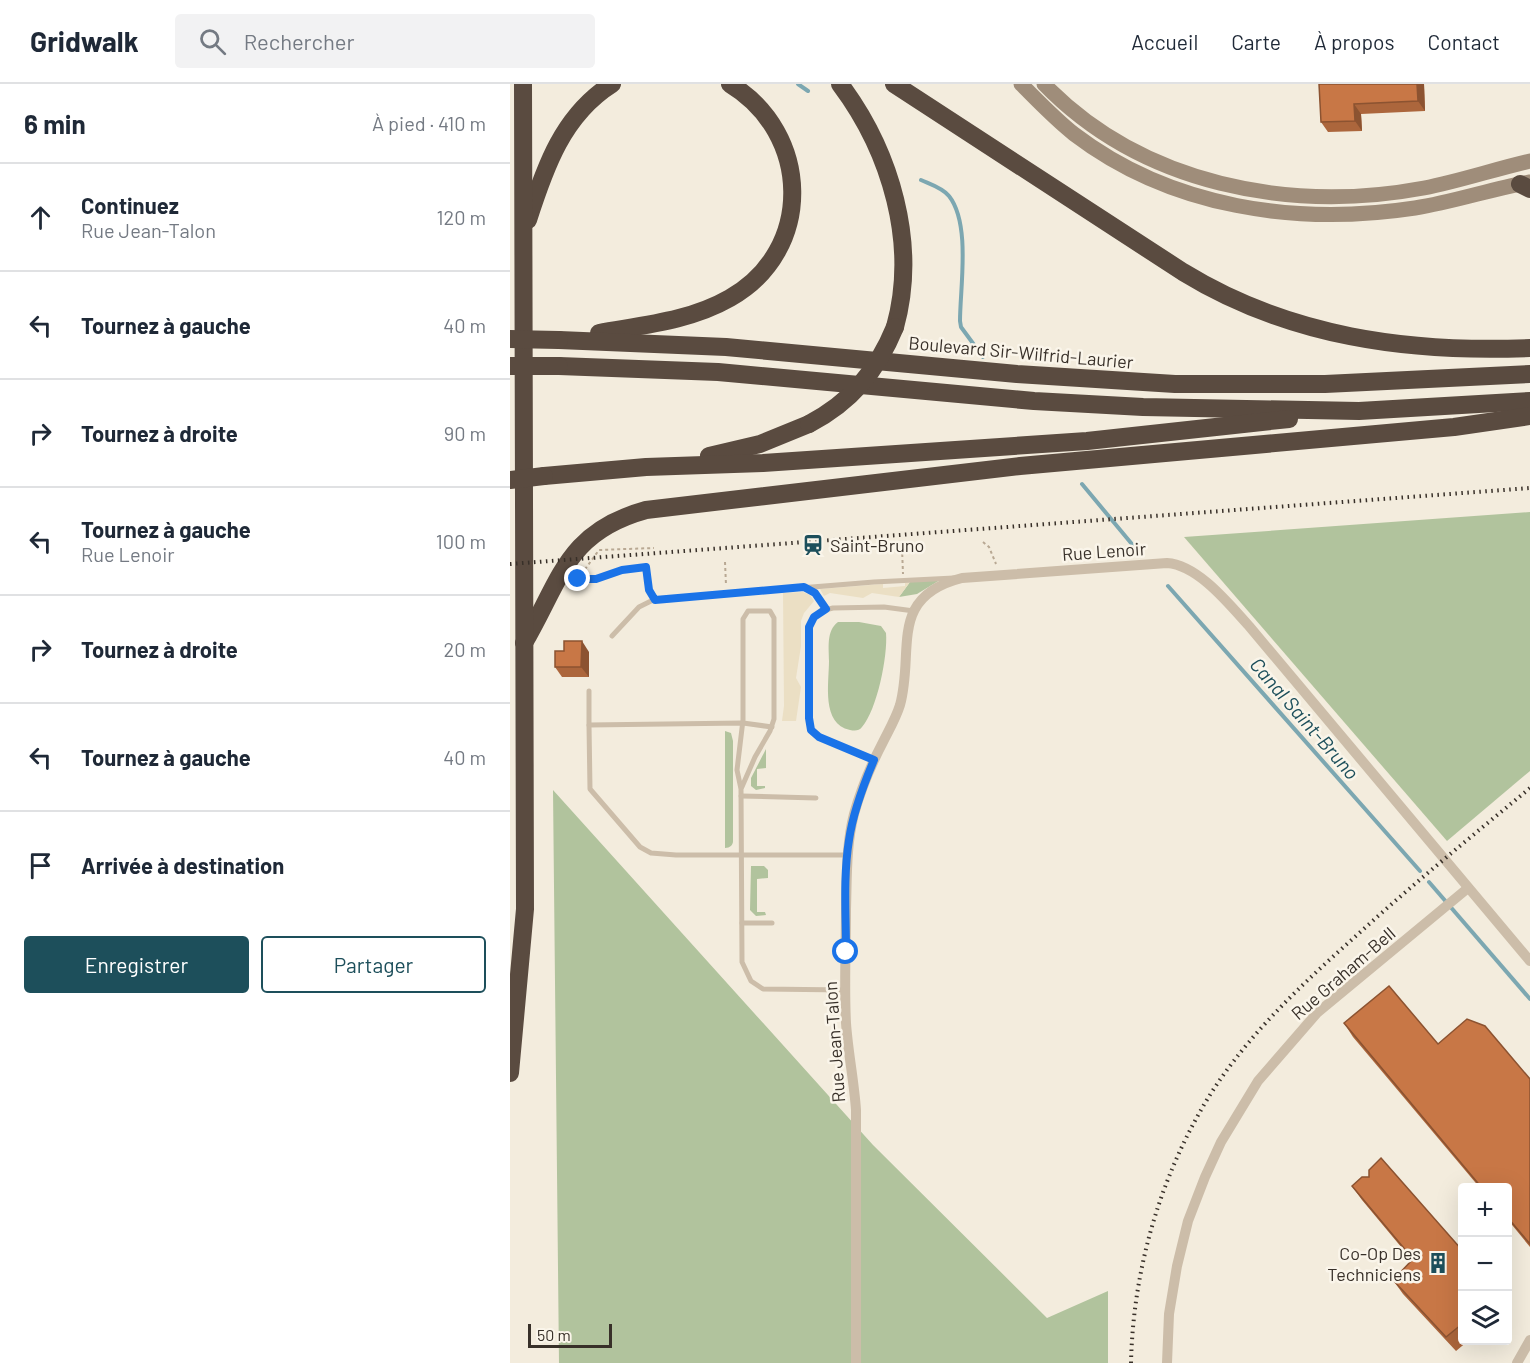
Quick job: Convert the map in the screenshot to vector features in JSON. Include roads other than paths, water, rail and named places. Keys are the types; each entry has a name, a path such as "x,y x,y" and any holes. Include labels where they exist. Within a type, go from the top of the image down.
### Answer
{"highway":[{"path":"510,1073 525,909 523,84"},
{"path":"523,236 544,172 567,127 587,103 612,84"},
{"path":"559,340 695,314 739,293 757,278 770,262 781,244 790,216 792,189 789,162 770,120 752,99 730,84"},
{"path":"646,467 749,448 784,436 838,406 864,383 879,361 895,327 903,293 905,269 899,216 889,180 876,148 859,113 840,84"},
{"path":"894,84 1208,288 1243,304 1304,325 1395,344 1468,350 1530,348"},
{"name":"Boulevard Sir-Wilfrid-Laurier","path":"510,339 726,347 1029,375 1175,384 1326,384 1530,374"},
{"path":"510,366 662,369 1060,403 1359,411"},
{"path":"510,480 646,467 789,461 1087,441 1359,411 1530,401"},
{"path":"524,643 557,578 577,549 606,525 646,510 1009,468 1454,427 1530,416"}],"street":[{"path":"1021,84 1073,133 1126,167 1188,193 1239,206 1292,214 1380,212 1434,205 1527,185"},
{"path":"1044,84 1095,127 1146,157 1207,180 1255,191 1327,196 1396,192 1443,184 1530,161"},
{"name":"Rue Lenoir","path":"962,579 1167,563 1181,565 1192,571 1249,626 1530,961"},
{"path":"914,611 930,594 946,584 962,579"},
{"name":"Rue Jean-Talon","path":"856,1363 856,1110 846,1025 847,855 854,815 864,783 900,705 907,633 914,611"},
{"name":"Rue Graham-Bell","path":"1167,1363 1169,1314 1188,1221 1221,1142 1258,1081 1317,1013 1468,888"},
{"path":"1517,1363 1530,1340"}],"lane":[{"name":"Rue Lenoir","path":"612,636 642,604 655,600 937,577 962,579"},
{"path":"804,587 815,593 826,609"},
{"path":"874,760 819,737 811,730 809,725 809,627 814,617 826,609 884,606 914,611"},
{"path":"741,789 771,727 774,711 774,616 770,611 748,611 743,619 743,723 737,770 741,789 743,966 756,986 768,990 846,990"},
{"path":"589,691 590,789 646,851 658,854 847,855"},
{"path":"589,725 743,723 771,727"},
{"path":"741,796 816,798"},
{"path":"742,923 772,923"}],"waterway":[{"name":"Canal Saint-Bruno","path":"798,84 808,91"},
{"name":"Canal Saint-Bruno","path":"921,180 943,191 956,208 960,223 963,257 961,327 983,357"},
{"name":"Canal Saint-Bruno","path":"1082,484 1136,549"},
{"name":"Canal Saint-Bruno","path":"1168,586 1420,871"},
{"name":"Canal Saint-Bruno","path":"1429,882 1530,999"}],"railway":[{"path":"510,564 1530,488"},
{"path":"1131,1363 1133,1329 1143,1261 1162,1196 1189,1133 1220,1079 1255,1034 1315,973 1400,897 1530,788"}],"place":[{"name":"Saint-Bruno","path":"813,545"},
{"name":"Co-Op Des Techniciens","path":"1438,1263"}]}
